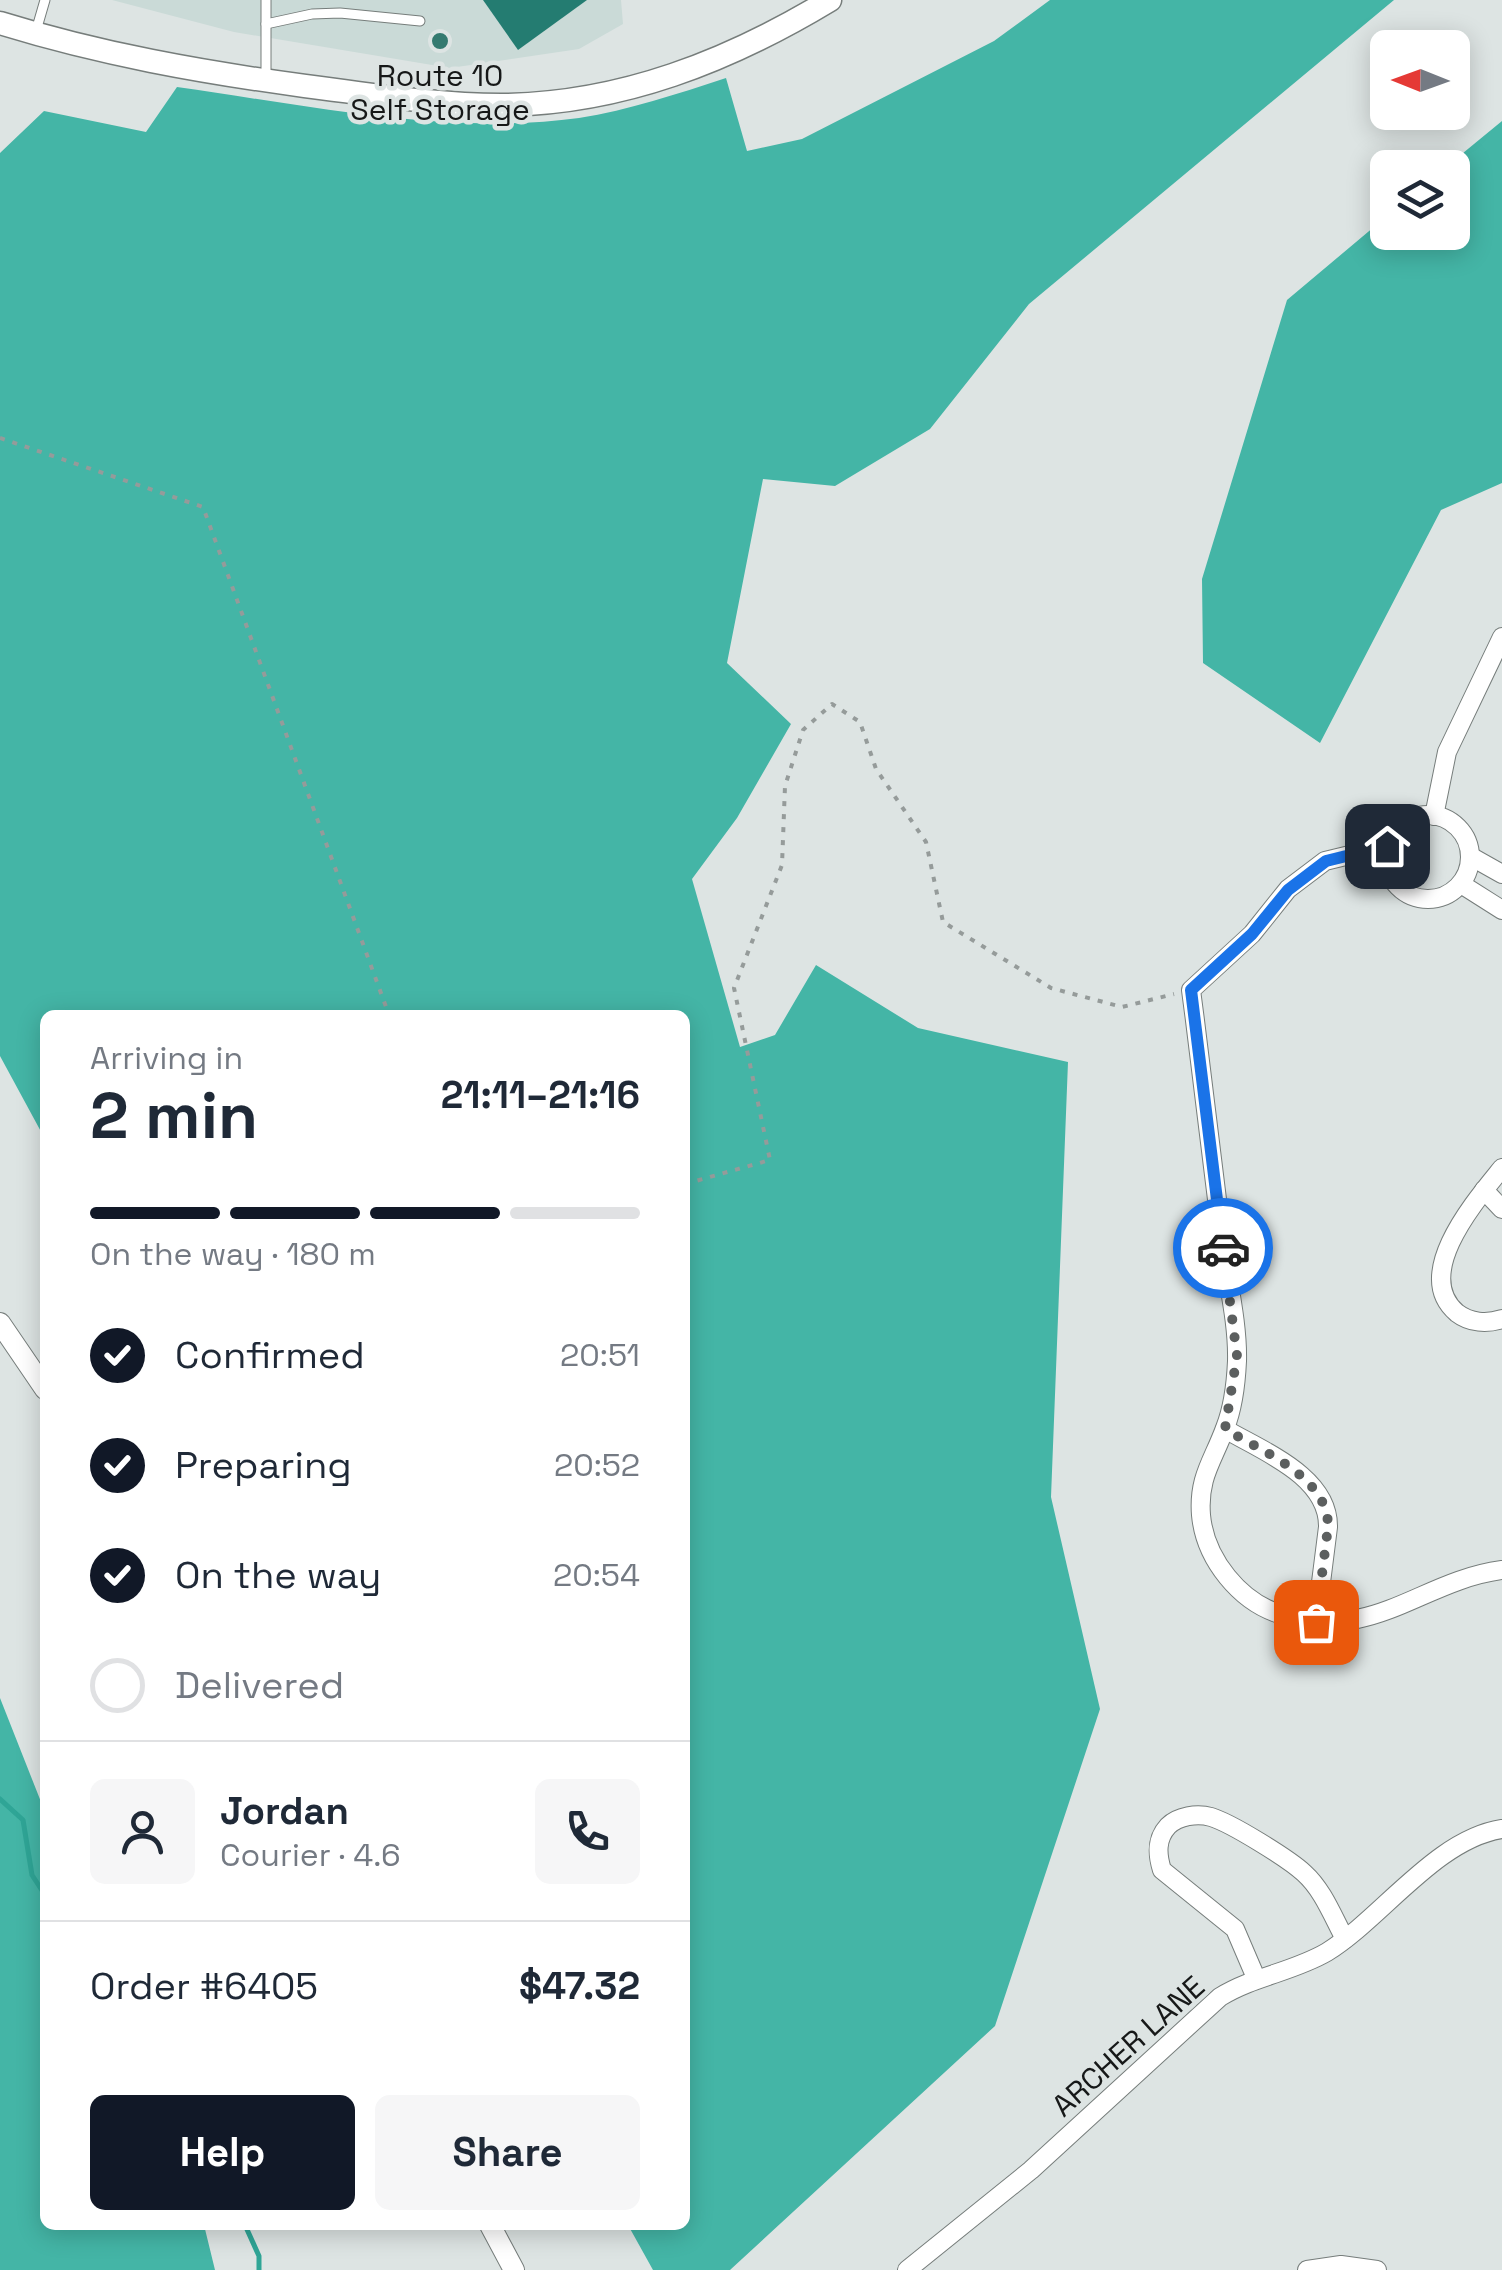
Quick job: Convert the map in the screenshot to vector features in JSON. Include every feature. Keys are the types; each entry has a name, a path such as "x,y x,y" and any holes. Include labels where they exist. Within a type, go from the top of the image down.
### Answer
{"main road":[{"path":"0,23 150,62 466,104 576,99 652,83 722,58 830,0"}],"street":[{"path":"1434,816 1447,752 1502,637"},
{"path":"1416,816 1434,816 1456,825 1466,838 1470,856 1466,877 1439,899 1410,896 1394,884 1388,872 1387,846 1404,822 1416,816"},
{"path":"1387,846 1326,861 1288,890 1252,934 1191,990 1237,1356 1225,1429 1202,1481 1201,1516 1220,1569 1262,1606 1316,1622 1352,1621 1385,1614 1447,1586 1502,1570"},
{"path":"1470,856 1502,874"},
{"path":"1461,884 1502,910"},
{"path":"1502,1168 1457,1227 1447,1248 1445,1295 1456,1312 1468,1319 1488,1323 1502,1319"},
{"path":"1484,1190 1502,1208"},
{"path":"0,1323 40,1382"},
{"path":"1225,1429 1295,1472 1322,1499 1328,1527 1316,1622"},
{"path":"1256,1978 1235,1928 1162,1870 1158,1859 1160,1839 1173,1822 1190,1816 1211,1817 1292,1864 1316,1887 1345,1939"},
{"name":"ARCHER LANE","path":"907,2270 1032,2170 1203,2012 1240,1985 1304,1963 1345,1939 1445,1854 1502,1828"},
{"path":"493,2230 514,2270"},
{"path":"1307,2270 1341,2265 1377,2270"}],"lane":[{"path":"36,34 45,0"},
{"path":"266,0 266,80"},
{"path":"266,24 312,14 340,13 420,20"}],"path":[{"path":"0,438 203,507 387,1010"},
{"path":"690,1183 770,1160 734,988 782,864 784,786 803,730 832,704 860,722 876,769 926,842 943,922 1052,988 1122,1008 1191,990"}],"shaded area":[{"name":"Route 10 Self Storage","path":"112,0 621,0 623,24 579,49 450,68 234,32"}],"green space":[{"path":"1050,0 1394,0 1029,304 930,429 835,486 763,479 727,663 791,724 737,818 692,879 740,1047 775,1035 816,965 918,1028 1068,1062 1051,1497 1100,1709 995,2026 730,2270 653,2270 631,2230 690,2230 690,1010 40,1010 40,1130 0,1056 0,153 44,111 146,132 177,87 377,116 529,123 616,111 726,78 747,151 802,139 994,41"},
{"path":"1502,121 1502,483 1441,510 1320,743 1203,663 1202,579 1287,300 1370,230 1370,250 1470,250 1470,150 1467,150"},
{"path":"0,1698 40,1799 40,2230 205,2230 215,2270 0,2270"}],"building":[{"path":"483,0 587,0 518,50"}],"waterway":[{"path":"0,1799 23,1820 32,1875 40,1887"},
{"path":"247,2230 259,2256 259,2270"}],"way so far":[{"path":"1223,1248 1237,1356 1225,1429 1295,1472 1322,1499 1328,1527 1316,1622"}],"place":[{"name":"Route 10 Self Storage","path":"440,41"}],"route":[{"path":"1223,1248 1191,990 1252,934 1288,890 1326,861 1387,846"}]}
